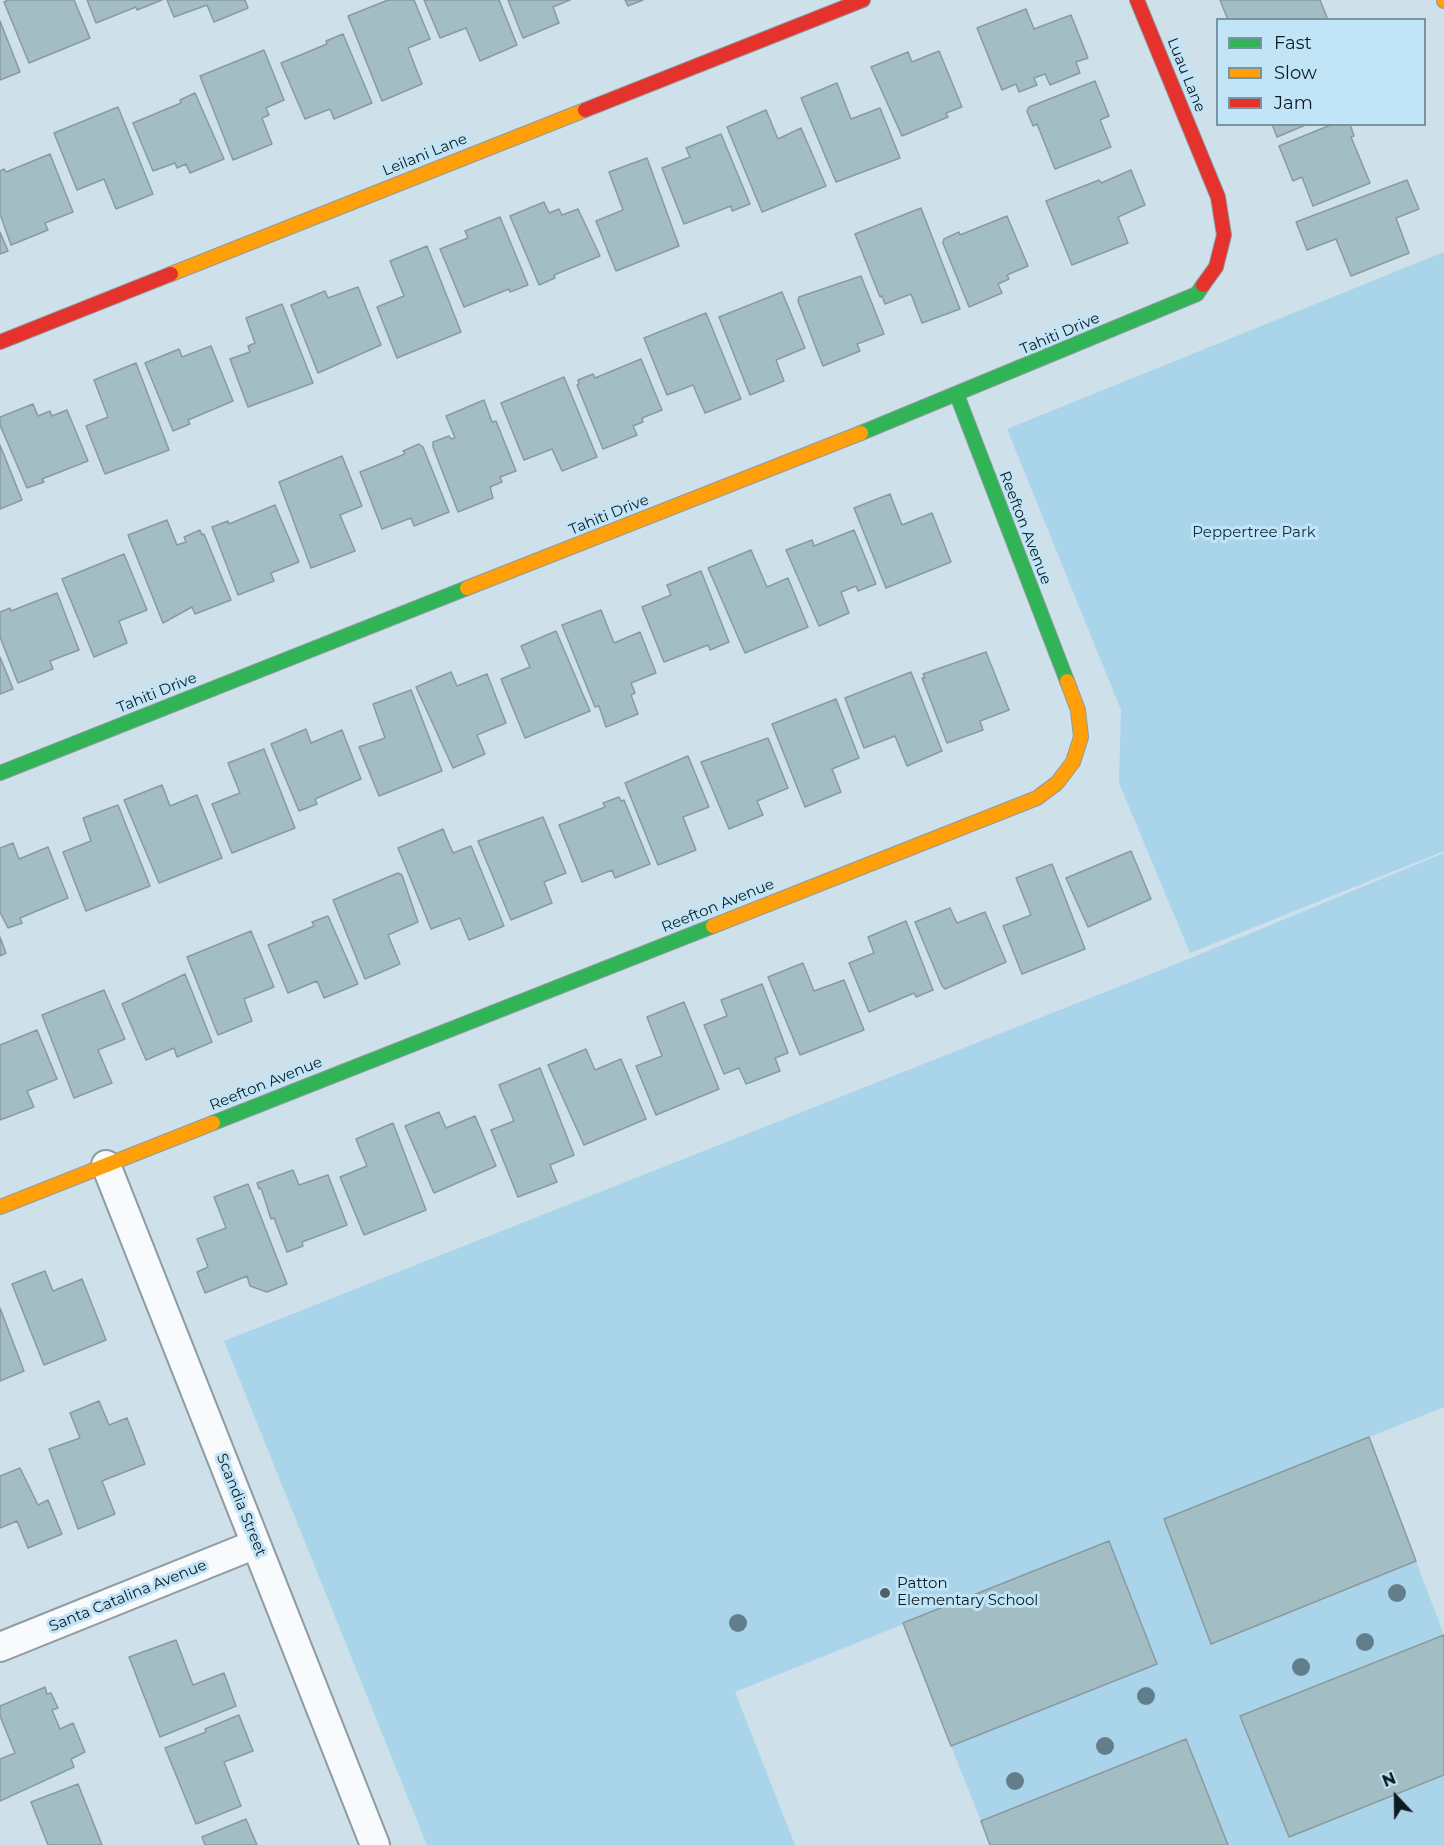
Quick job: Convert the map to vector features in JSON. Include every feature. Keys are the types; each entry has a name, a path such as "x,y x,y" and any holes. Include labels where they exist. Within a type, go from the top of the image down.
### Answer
{"street":[{"name":"Leilani Lane","path":"0,342 863,0"},
{"name":"Luau Lane","path":"1137,0 1218,197 1224,235 1216,267"},
{"name":"Tahiti Drive","path":"0,772 957,395 1197,294 1216,267"},
{"name":"Reefton Avenue","path":"0,1207 1037,798 1057,783 1073,762 1081,737 1078,710 957,395"},
{"name":"Scandia Street","path":"106,1165 375,1845"},
{"name":"Santa Catalina Avenue","path":"0,1647 256,1544"}],"green space":[{"name":"Peppertree Park","path":"1444,252 1444,851 1190,953 1119,783 1121,710 1007,429"},
{"name":"Patton Elementary School","path":"1444,853 1444,1407 1165,1519 1211,1643 1416,1561 1444,1635 1241,1716 1289,1837 1444,1775 1444,1845 1228,1845 1186,1739 981,1821 951,1746 1156,1664 1109,1541 735,1692 795,1845 427,1845 224,1341 1191,958"}],"building":[{"path":"8,0 74,0 90,38 29,63 4,2"},
{"path":"87,0 162,0 137,10 136,7 96,23"},
{"path":"167,0 245,0 248,8 214,22 207,5 174,17"},
{"path":"388,0 414,0 430,39 408,48 422,84 382,101 348,16"},
{"path":"424,0 499,0 517,45 480,61 466,28 440,38"},
{"path":"508,0 570,0 553,7 559,23 523,38"},
{"path":"625,0 643,0 628,6"},
{"path":"1220,0 1320,0 1327,18 1227,18"},
{"path":"1026,9 1034,29 1071,15 1088,58 1076,62 1080,73 1050,85 1045,74 1034,78 1037,85 1019,92 1016,84 1002,90 977,28"},
{"path":"0,21 20,72 0,80"},
{"path":"343,34 372,103 334,119 330,109 305,119 281,63 327,44 326,41"},
{"path":"264,50 284,100 266,108 269,115 262,118 272,144 233,160 200,76"},
{"path":"939,51 962,107 946,113 948,117 902,136 871,67 908,52 912,62"},
{"path":"1095,81 1109,116 1100,120 1111,147 1055,169 1037,124 1033,126 1027,111 1029,107"},
{"path":"837,83 851,119 880,108 900,158 836,182 801,98"},
{"path":"195,93 224,159 190,173 186,164 177,168 175,163 153,171 133,123 181,103 180,100"},
{"path":"118,107 153,194 116,209 104,179 77,190 54,133"},
{"path":"766,110 778,139 801,128 826,186 762,212 727,127"},
{"path":"1273,126 1303,126 1277,137"},
{"path":"1328,126 1351,126 1354,136 1351,137 1370,183 1313,206 1302,177 1293,181 1279,146"},
{"path":"721,134 750,204 732,211 731,206 684,224 662,168 690,157 686,148"},
{"path":"50,154 73,212 45,223 48,230 11,245 0,214 0,171 4,169 6,172"},
{"path":"647,158 679,246 616,271 596,221 623,210 609,172"},
{"path":"1131,170 1145,205 1118,217 1128,243 1072,265 1046,201 1099,180 1101,183"},
{"path":"1407,180 1419,209 1396,218 1409,253 1351,276 1336,239 1307,250 1296,222"},
{"path":"544,202 549,213 559,209 562,215 578,209 600,256 554,275 555,278 539,285 510,216"},
{"path":"921,208 960,309 922,323 911,294 885,304 882,296 880,297 855,234"},
{"path":"1007,216 1028,266 1007,275 1009,279 998,284 1002,293 969,307 943,243 944,239"},
{"path":"500,217 528,285 510,292 509,289 464,307 440,249 468,238 465,231"},
{"path":"0,232 8,251 0,254"},
{"path":"427,246 461,332 397,358 377,307 404,296 390,261"},
{"path":"861,276 884,334 857,344 860,351 823,366 798,301 799,297"},
{"path":"358,287 381,345 318,373 291,305 325,291 328,298"},
{"path":"782,292 805,348 776,360 784,381 750,395 719,317"},
{"path":"282,304 313,383 248,407 230,359 250,352 248,346 255,343 246,318"},
{"path":"706,313 741,399 705,413 693,385 667,395 644,338"},
{"path":"211,346 233,401 188,420 190,424 173,431 145,363 179,349 182,357"},
{"path":"641,359 662,410 642,418 643,422 633,426 637,435 603,449 577,385 578,380 593,374 595,378"},
{"path":"136,363 169,450 105,474 86,426 108,417 94,380"},
{"path":"564,377 597,457 562,471 552,449 524,460 501,403"},
{"path":"484,400 492,422 496,421 516,471 500,477 502,482 490,487 493,498 458,512 433,442 449,436 451,439 455,438 446,416"},
{"path":"33,404 38,416 50,411 52,416 67,410 88,461 42,479 44,482 27,488 0,425 0,417"},
{"path":"419,444 423,447 449,512 414,526 411,518 382,529 360,472 405,454 403,451"},
{"path":"0,445 22,500 0,509"},
{"path":"342,456 362,506 340,515 355,551 311,568 279,482"},
{"path":"890,494 902,525 932,513 951,562 886,588 854,508"},
{"path":"275,505 299,562 271,573 274,581 238,595 212,527 228,521 229,524"},
{"path":"167,520 177,545 186,542 184,537 200,530 202,535 204,534 231,600 195,614 192,607 163,623 128,535"},
{"path":"854,530 876,584 858,591 856,586 841,592 849,613 819,626 786,550 812,540 814,546"},
{"path":"751,550 767,587 788,578 808,627 745,653 708,568"},
{"path":"124,554 147,610 119,621 127,643 94,657 62,579"},
{"path":"701,571 729,642 710,650 708,645 664,662 642,607 671,595 667,585"},
{"path":"57,593 79,650 50,661 53,669 18,683 0,637 0,612 10,608 11,611"},
{"path":"601,610 614,643 640,632 656,673 631,683 635,693 631,695 638,714 606,727 599,706 595,707 562,625"},
{"path":"556,631 590,711 525,738 501,679 530,667 521,646"},
{"path":"986,652 1009,710 980,721 983,730 947,743 922,678 925,678 923,674"},
{"path":"0,657 13,689 0,694"},
{"path":"451,672 457,686 487,674 506,723 477,735 485,754 453,768 416,687"},
{"path":"911,672 942,751 907,766 895,736 864,748 845,698"},
{"path":"411,690 442,771 379,796 359,747 385,738 373,704"},
{"path":"836,699 859,758 832,769 841,792 805,807 772,724"},
{"path":"306,729 311,743 342,730 361,779 315,799 317,804 299,811 271,744"},
{"path":"768,738 788,788 757,801 763,815 729,829 701,762"},
{"path":"264,749 295,828 232,853 212,804 240,793 228,763"},
{"path":"688,756 709,807 683,817 696,850 658,865 625,783"},
{"path":"162,785 170,806 197,795 222,858 159,883 124,800"},
{"path":"619,797 621,801 624,800 650,864 615,878 612,870 582,882 559,825 605,807 603,803"},
{"path":"118,805 150,886 86,911 63,852 91,841 83,818"},
{"path":"543,817 566,873 544,882 552,903 511,920 478,841"},
{"path":"443,829 453,853 471,846 504,926 469,940 460,918 431,929 398,848"},
{"path":"13,843 19,859 48,847 68,898 20,918 22,923 8,928 0,912 0,848"},
{"path":"1131,851 1151,899 1088,927 1066,878"},
{"path":"1052,864 1085,949 1022,974 1003,926 1031,915 1016,878"},
{"path":"398,873 402,875 418,922 388,935 400,964 365,979 333,900"},
{"path":"950,908 957,923 985,912 1006,962 945,989 915,922"},
{"path":"328,916 358,984 324,998 317,981 288,993 268,945 314,926 312,922"},
{"path":"906,921 933,990 916,997 914,993 869,1012 849,963 874,953 868,937"},
{"path":"251,931 274,987 244,999 252,1021 218,1035 187,957"},
{"path":"0,937 6,953 0,956"},
{"path":"803,963 814,991 844,980 864,1030 800,1055 768,977"},
{"path":"185,974 212,1042 177,1057 174,1048 146,1060 122,1004"},
{"path":"762,984 788,1053 775,1058 780,1071 746,1084 739,1068 724,1074 704,1025 727,1016 721,1000"},
{"path":"104,990 125,1039 98,1050 112,1083 74,1098 42,1015"},
{"path":"684,1002 719,1089 656,1115 636,1066 662,1056 647,1017"},
{"path":"37,1030 57,1079 27,1091 34,1107 0,1120 0,1045"},
{"path":"586,1049 595,1070 621,1059 646,1119 584,1145 548,1065"},
{"path":"540,1068 574,1155 550,1165 557,1182 518,1197 491,1130 514,1121 499,1085"},
{"path":"439,1112 446,1128 475,1116 496,1166 434,1193 405,1126"},
{"path":"393,1123 426,1210 364,1235 340,1177 367,1166 356,1139"},
{"path":"293,1170 299,1185 328,1175 347,1225 302,1242 303,1246 287,1252 257,1183"},
{"path":"248,1184 287,1284 267,1292 250,1286 247,1276 205,1293 197,1272 208,1267 197,1239 226,1228 214,1197"},
{"path":"45,1271 53,1291 82,1279 106,1340 44,1365 12,1284"},
{"path":"0,1308 24,1371 0,1381"},
{"path":"99,1401 109,1425 127,1418 145,1464 102,1481 115,1514 78,1529 49,1449 80,1438 70,1413"},
{"path":"1369,1437 1416,1561 1211,1644 1164,1519"},
{"path":"20,1468 38,1505 48,1500 62,1534 28,1548 17,1521 0,1528 0,1476"},
{"path":"1109,1541 1157,1664 951,1746 903,1623"},
{"path":"1444,1635 1444,1775 1289,1837 1240,1716"},
{"path":"176,1640 193,1685 224,1673 236,1706 160,1737 129,1657"},
{"path":"45,1687 47,1694 51,1693 58,1708 52,1710 60,1729 73,1723 85,1752 71,1759 74,1767 0,1801 0,1759 15,1753 0,1716 0,1706"},
{"path":"239,1715 253,1751 224,1762 241,1806 196,1824 165,1748 206,1732 205,1729"},
{"path":"1186,1739 1228,1845 990,1845 981,1821"},
{"path":"78,1784 102,1845 48,1845 31,1802"},
{"path":"246,1819 257,1845 205,1845 202,1837"}],"traffic: fast":[{"path":"861,433 1197,294 1203,285"},
{"path":"957,395 1067,681"},
{"path":"0,773 467,588"},
{"path":"213,1123 713,926"}],"traffic: slow":[{"path":"171,274 585,110"},
{"path":"467,588 861,433"},
{"path":"713,926 1037,798 1057,783 1073,762 1081,737 1078,710 1067,681"},
{"path":"0,1207 213,1123"}],"traffic: jam":[{"path":"585,110 863,0"},
{"path":"1137,0 1218,197 1224,235 1216,267 1203,285"},
{"path":"0,342 171,274"}],"place":[{"name":"Patton Elementary School","path":"885,1593"}]}
